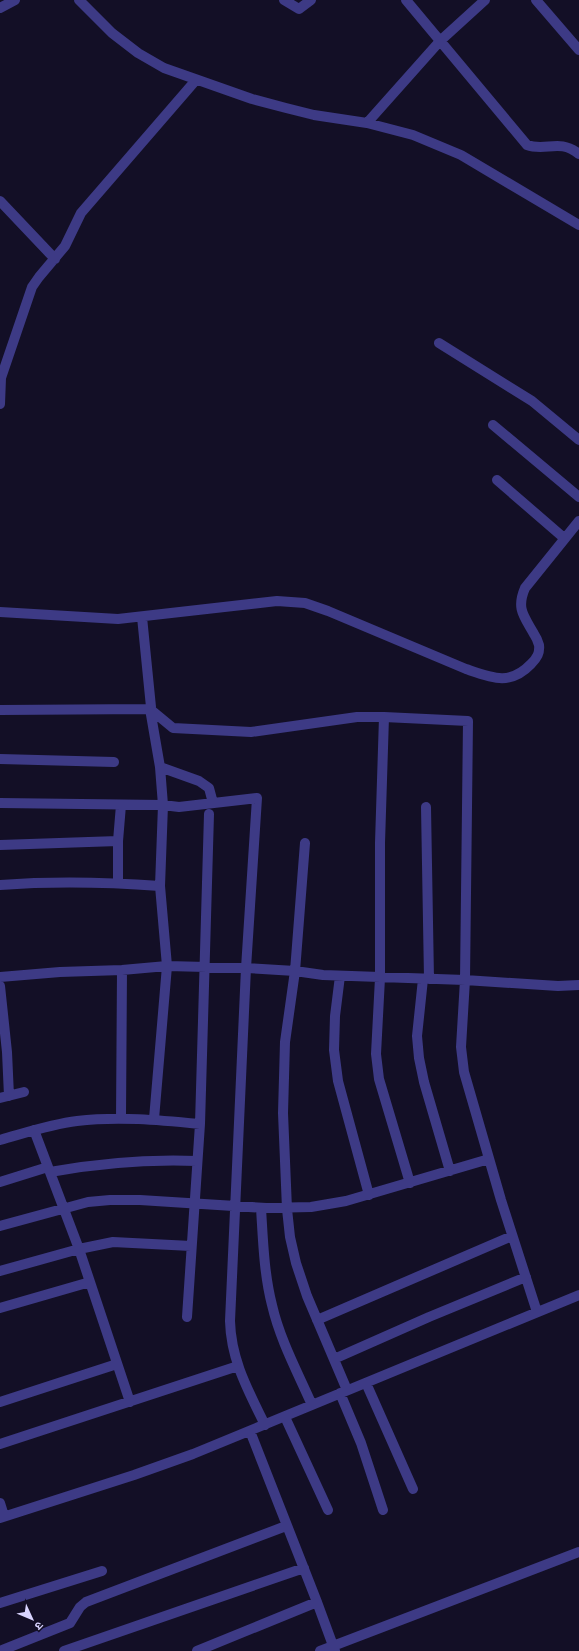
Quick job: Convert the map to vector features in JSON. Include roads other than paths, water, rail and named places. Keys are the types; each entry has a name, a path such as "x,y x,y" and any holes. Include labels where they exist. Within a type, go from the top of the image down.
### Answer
{"street":[{"path":"0,8 15,0"},
{"path":"79,0 112,33 138,53 164,68 196,80 286,108 314,115 367,123 413,135 461,155 579,225"},
{"path":"284,0 299,9 310,0"},
{"path":"406,0 528,145 535,148 554,145 565,146 579,154"},
{"path":"367,123 440,41 485,0"},
{"path":"536,0 579,50"},
{"path":"0,404 1,378 32,288 39,277 65,246 81,213 196,80"},
{"path":"0,201 55,258"},
{"path":"439,343 532,401 579,440"},
{"path":"493,425 579,497"},
{"path":"497,480 564,538"},
{"path":"0,612 118,619 277,601 305,603 328,611 466,669 489,677 502,679 523,672 536,659 539,653 539,643 520,608 520,599 525,588 579,521"},
{"path":"142,617 150,709 160,767 163,804 160,886 167,966 154,1119"},
{"path":"0,710 150,709 173,728 251,732 357,717 468,721 465,980 461,1047 463,1066 512,1236 537,1312"},
{"path":"384,717 380,843 380,978 376,1029 376,1054 378,1073 410,1183"},
{"path":"0,759 114,762"},
{"path":"160,767 199,781 209,788 213,802"},
{"path":"0,803 121,805 163,804 179,807 257,798 246,968 230,1336 238,1366 265,1425"},
{"path":"118,883 118,841 121,805"},
{"path":"426,807 426,979 417,1036 419,1058 424,1082 450,1170"},
{"path":"187,1317 200,1124 209,814"},
{"path":"0,844 118,841"},
{"path":"305,843 294,971 285,1042 283,1105 287,1208 290,1237 296,1263 307,1296 334,1359 383,1510"},
{"path":"0,884 38,882 118,883 160,886"},
{"path":"0,977 167,966 246,968 380,978 465,980 558,986 579,985"},
{"path":"121,1118 122,970"},
{"path":"340,976 335,1016 334,1050 338,1081 369,1195"},
{"path":"0,986 7,1052 5,1097 24,1092"},
{"path":"0,1140 34,1130 77,1121 121,1118 154,1119 200,1124"},
{"path":"34,1130 79,1249 130,1402"},
{"path":"0,1226 88,1202 110,1200 261,1208 311,1207 346,1201 369,1195 489,1159"},
{"path":"0,1182 49,1170 128,1161 197,1161"},
{"path":"261,1208 267,1281 272,1306 312,1405"},
{"path":"317,1320 512,1236"},
{"path":"0,1271 79,1249 113,1242 191,1246"},
{"path":"334,1359 428,1317 526,1277"},
{"path":"0,1308 90,1282"},
{"path":"0,1503 2,1517 134,1475 193,1454 250,1432 366,1382 537,1312 578,1297"},
{"path":"0,1402 117,1364"},
{"path":"0,1444 238,1366"},
{"path":"366,1382 413,1489"},
{"path":"285,1417 328,1510"},
{"path":"250,1432 286,1526 304,1568 334,1649"},
{"path":"0,1651 70,1623 80,1607 86,1602 286,1526"},
{"path":"320,1651 334,1649 579,1552"},
{"path":"64,1651 304,1568"},
{"path":"0,1602 102,1571"},
{"path":"197,1651 317,1602"}]}
